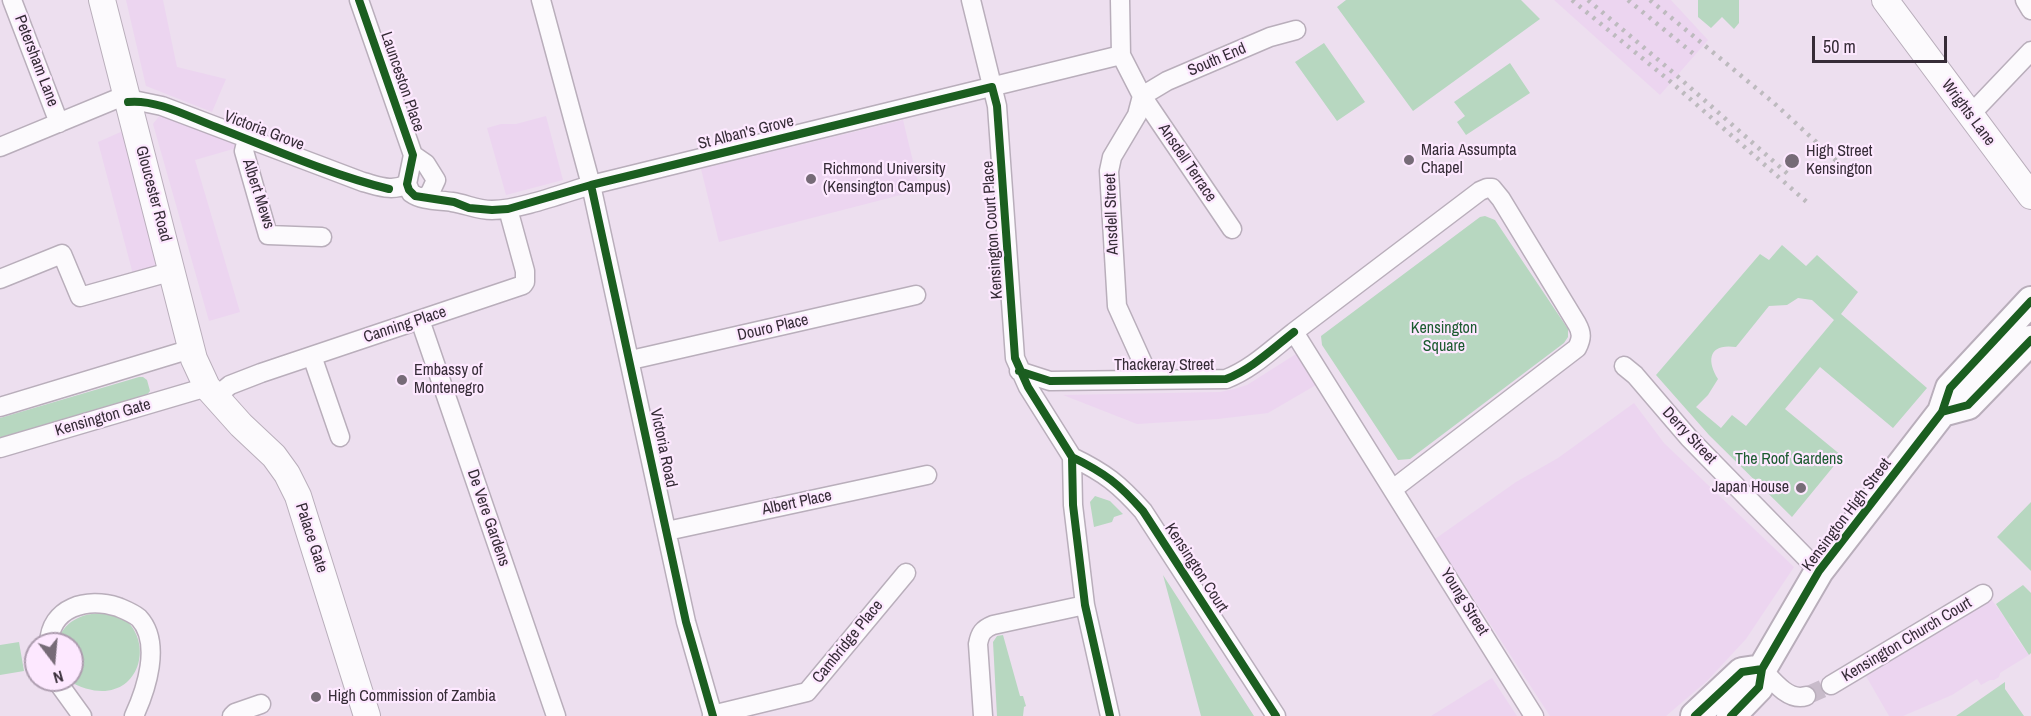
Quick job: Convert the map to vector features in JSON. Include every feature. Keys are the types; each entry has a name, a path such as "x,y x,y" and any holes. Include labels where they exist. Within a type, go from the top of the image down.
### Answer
{"main road":[{"name":"Gloucester Road","path":"102,0 173,271 191,349 211,392"},
{"name":"Wrights Lane","path":"1885,0 2031,196"},
{"name":"Kensington High Street","path":"1762,669 1819,571 1942,412 1950,388 2031,301"},
{"path":"1942,412 1968,405 2031,340"},
{"name":"Palace Gate","path":"211,392 274,456 287,474 298,496 367,716"},
{"path":"1695,716 1723,709 1742,672 1762,669"}],"street":[{"name":"Petersham Lane","path":"12,0 59,123"},
{"name":"Launceston Place","path":"359,0 413,155 407,184"},
{"name":"Victoria Road","path":"541,0 591,185 688,631 712,716"},
{"name":"Kensington Court Place","path":"971,0 997,106 1015,358 1019,371"},
{"path":"1120,0 1120,55 1142,96"},
{"path":"2025,0 2031,10"},
{"name":"South End","path":"1142,96 1167,81 1270,37 1296,30"},
{"path":"1970,115 2031,51"},
{"name":"St Alban's Grove","path":"508,209 591,185 1120,55"},
{"name":"Ansdell Terrace","path":"1142,96 1232,229"},
{"name":"Ansdell Street","path":"1142,96 1137,115 1112,157 1109,171 1117,306 1150,379"},
{"path":"0,147 127,99"},
{"name":"Victoria Grove","path":"127,99 162,106 363,183 389,189 407,184"},
{"name":"Albert Mews","path":"248,139 244,151 268,235 322,237"},
{"name":"Launceston Place","path":"413,155 426,164 436,180 430,193 424,198"},
{"path":"407,184 411,194 424,198 454,202 469,208 508,209"},
{"path":"1492,188 1501,199 1577,324 1582,335 1580,342 1577,348 1393,489 1294,332 1480,191 1492,188"},
{"name":"Canning Place","path":"211,392 520,287 525,282 525,272 508,209"},
{"path":"0,279 62,254 80,297 173,271"},
{"name":"Douro Place","path":"630,360 916,295"},
{"name":"De Vere Gardens","path":"420,320 556,716"},
{"name":"Thackeray Street","path":"1019,371 1050,381 1226,379 1240,374 1294,332"},
{"path":"0,406 191,349"},
{"path":"312,356 340,437"},
{"name":"Derry Street","path":"1623,366 1635,375 1689,438 1819,571"},
{"path":"1019,371 1072,457 1073,505 1085,605 1110,716"},
{"name":"Kensington Gate","path":"0,448 211,392"},
{"name":"Kensington Court","path":"1072,457 1099,470 1121,487 1143,512 1276,716"},
{"name":"Albert Place","path":"667,531 927,475"},
{"name":"Young Street","path":"1393,489 1534,716"},
{"name":"Cambridge Place","path":"712,716 807,692 906,573"},
{"name":"Kensington Church Court","path":"1831,685 1983,594"},
{"path":"50,632 57,618 82,604 95,602 128,611 139,619 146,631 150,648 150,666 148,679 134,716"},
{"path":"983,716 978,644 980,634 984,629 993,625 1085,605"},
{"path":"1762,669 1777,685 1791,695 1801,698 1806,696"},
{"path":"65,692 82,716"},
{"path":"232,716 261,704"}],"shaded area":[{"path":"126,0 163,0 177,67 226,79 212,112 146,86"},
{"path":"1554,0 1671,0 1708,40 1660,95"},
{"path":"167,114 237,140 240,147 195,160 240,312 209,321 153,124 160,115"},
{"path":"546,116 563,180 506,195 487,128 501,124 516,124"},
{"name":"Richmond University (Kensington Campus)","path":"903,120 920,190 719,242 701,169"},
{"path":"123,131 165,270 134,278 98,142"},
{"path":"1296,354 1316,385 1268,413 1137,424 1063,395 1220,392 1247,385"},
{"path":"1634,403 1664,443 1794,567 1746,639 1707,681 1666,716 1550,716 1435,539 1516,482 1558,458"},
{"path":"1991,599 2029,655 2000,673 1999,677 1994,680 1981,685 1977,679 1952,695 1903,716 1889,716 1866,676"},
{"path":"1492,678 1517,716 1431,716"}],"green space":[{"path":"1346,0 1521,0 1540,19 1413,111 1337,7"},
{"path":"1698,0 1739,0 1739,23 1734,29 1722,17 1711,28 1698,17"},
{"path":"1324,43 1365,102 1337,121 1295,62"},
{"path":"1510,63 1530,93 1466,135 1457,122 1465,116 1454,102"},
{"name":"Kensington Square","path":"1485,216 1495,220 1568,329 1568,337 1564,343 1410,459 1398,460 1322,345 1321,336 1480,217"},
{"name":"The Roof Gardens","path":"1782,245 1806,266 1817,255 1858,292 1841,314 1927,388 1893,428 1820,367 1785,409 1842,456 1792,517 1709,435 1656,375 1760,254 1769,260","holes":["1798,298 1812,300 1834,320 1746,426 1732,415 1721,428 1696,407 1708,395 1718,379 1711,359 1715,350 1727,346 1736,347 1769,306 1787,305"]},
{"path":"139,377 147,380 150,391 146,396 0,439 0,418"},
{"path":"1095,496 1110,501 1123,514 1114,517 1112,522 1094,527 1090,502"},
{"path":"2031,502 2031,571 1997,537"},
{"path":"1163,575 1254,716 1201,716"},
{"path":"2023,585 2031,593 2031,653 2029,655 1996,604"},
{"path":"104,613 118,616 129,623 137,636 140,650 138,665 132,677 121,686 107,691 84,687 84,632 62,632 74,620"},
{"path":"1003,635 1020,696 1023,696 1026,706 1023,716 997,716 993,642 997,636"},
{"path":"19,642 24,671 0,675 0,645"},
{"path":"2005,682 2005,689 2024,716 1956,716"}],"tunnel":[{"path":"1806,696 1831,685"}],"railway":[{"path":"1572,0 1671,82 1809,204"},
{"path":"1588,0 1789,175"},
{"path":"1628,0 1695,55"},
{"path":"1650,0 1774,103 1841,165"}],"cycle path":[{"path":"359,0 413,155 407,184 409,190 415,196 454,202 469,208 508,209 591,185 992,87 997,106 1015,358 1028,387 1072,457 1073,505 1085,605 1110,716"},
{"path":"128,102 161,106 323,169 389,189"},
{"path":"591,185 686,622 713,716"},
{"path":"1731,716 1759,687 1762,669 1819,571 1942,412 1950,388 2031,301"},
{"path":"1019,371 1050,381 1226,379 1253,364 1294,332"},
{"path":"1942,412 1968,405 2031,340"},
{"path":"1072,457 1111,480 1143,511 1276,716"},
{"path":"1695,716 1742,672 1762,669"}],"place":[{"name":"Maria Assumpta Chapel","path":"1409,160"},
{"name":"High Street Kensington","path":"1792,161"},
{"name":"Richmond University (Kensington Campus)","path":"811,179"},
{"name":"Embassy of Montenegro","path":"402,380"},
{"name":"Japan House","path":"1801,488"},
{"name":"High Commission of Zambia","path":"316,697"}]}
